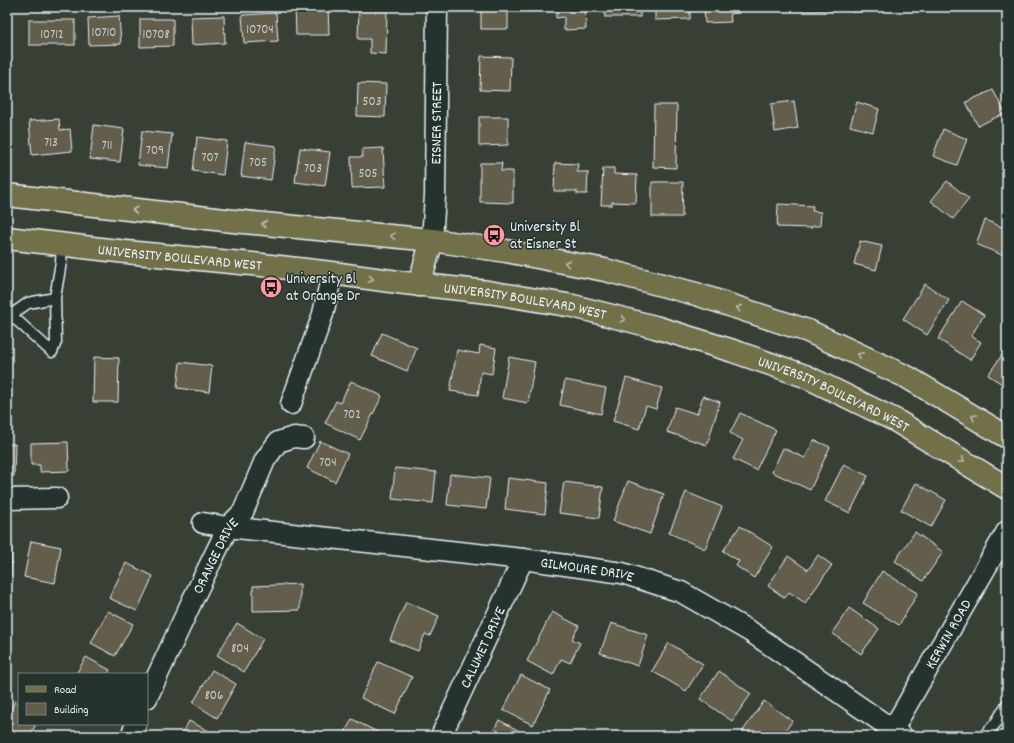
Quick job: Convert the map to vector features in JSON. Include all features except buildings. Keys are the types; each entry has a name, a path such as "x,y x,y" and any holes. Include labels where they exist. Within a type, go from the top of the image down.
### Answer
{"main road":[{"path":"7,195 233,221 432,240 506,251 605,270 696,294 808,331 907,377 1007,437"},
{"name":"UNIVERSITY BOULEVARD WEST","path":"7,238 332,273 419,285 488,292 573,306 655,327 733,351 805,376 895,420 1007,488"},
{"path":"419,285 432,240"}],"street":[{"name":"EISNER STREET","path":"432,240 437,7"},
{"path":"291,404 323,314 332,273"},
{"name":"ORANGE DRIVE","path":"148,696 228,527 242,512 265,460 278,442 294,437 304,438"},
{"path":"7,499 57,498"},
{"name":"GILMOURE DRIVE","path":"203,523 523,559 622,573 681,592 751,632 895,734"},
{"name":"KERWIN ROAD","path":"895,734 1007,531"},
{"name":"CALUMET DRIVE","path":"441,736 523,559"},
{"path":"131,736 136,725"}],"lane":[{"path":"55,298 28,303 11,315 52,352 56,342 55,298 61,262 62,244"},
{"path":"984,736 995,724 1007,704"}],"place":[{"name":"University Bl at Eisner St","path":"494,235"},
{"name":"University Bl at Orange Dr","path":"271,287"}]}
